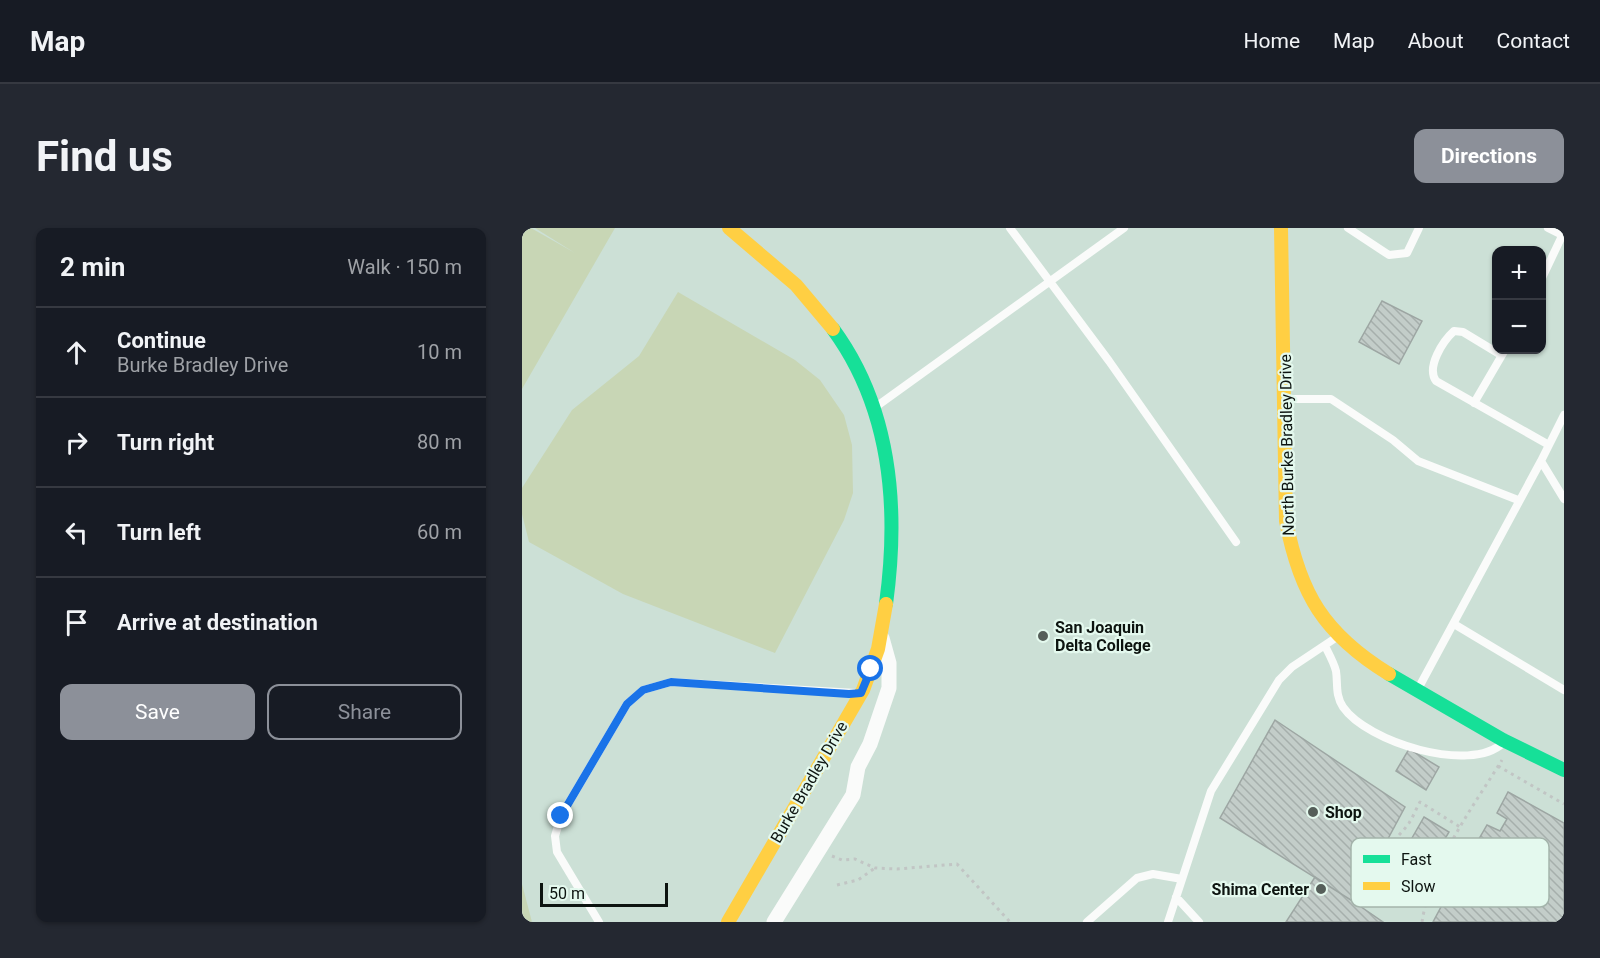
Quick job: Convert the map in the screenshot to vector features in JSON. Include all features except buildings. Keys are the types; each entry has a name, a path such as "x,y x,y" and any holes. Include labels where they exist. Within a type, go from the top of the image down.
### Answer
{"street":[{"name":"Burke Bradley Drive","path":"728,922 861,693 882,638 893,525 891,477 874,408 838,336 817,307 790,277 729,228"},
{"name":"North Burke Bradley Drive","path":"1281,228 1289,543 1294,565 1308,597 1339,636 1371,664 1508,743 1564,770"},
{"name":"Burke Bradley Drive","path":"774,922 853,795 858,767 889,688 889,663 882,638"}],"lane":[{"path":"1010,228 1236,542"},
{"path":"874,408 1051,283 1124,228"},
{"path":"1348,228 1389,255 1407,253 1419,228"},
{"path":"1546,270 1563,236 1548,228"},
{"path":"1492,346 1463,332 1454,331 1432,367 1431,375 1436,381 1474,404 1548,445"},
{"path":"1474,404 1502,354"},
{"path":"1285,399 1331,399 1393,440 1418,461 1518,500"},
{"path":"1417,691 1497,546 1518,500 1564,415"},
{"path":"1541,461 1564,499"},
{"path":"1454,624 1564,690"},
{"path":"1168,922 1211,791 1279,680 1292,668 1339,636"},
{"path":"1325,646 1336,670 1336,690 1344,708 1364,726 1431,754 1486,755 1508,743"},
{"path":"599,922 557,852 555,836 561,816 627,704 643,690 671,682 861,693"},
{"path":"1087,922 1137,878 1153,874 1182,879"},
{"path":"1176,897 1199,922"}],"path":[{"path":"1454,838 1498,766 1508,743"},
{"path":"1498,766 1564,804"},
{"path":"1396,838 1408,825 1420,802 1461,827"},
{"path":"820,851 842,860 855,859 875,868 897,869 957,864 1010,922"},
{"path":"837,885 858,880 875,868"},
{"path":"1422,922 1424,907"}],"shaded area":[{"name":"San Joaquin Delta College","path":"522,228 1564,228 1564,922 522,922"}],"green space":[{"path":"522,228 531,228 575,253 535,228 615,228 522,389"},
{"path":"678,292 795,360 820,380 844,415 852,445 853,493 844,520 775,653 623,594 529,542 522,514 522,488 572,410 639,356"},
{"path":"522,884 532,922 522,922"}],"traffic: fast":[{"path":"833,329 868,392 879,426 886,460 891,532 886,604"},
{"path":"1389,674 1503,740 1564,770"}],"traffic: slow":[{"path":"729,228 796,285 833,329"},
{"path":"1281,228 1286,521 1292,547 1299,570 1318,610 1347,643 1389,674"},
{"path":"728,922 863,690 878,649 886,604"}],"place":[{"name":"San Joaquin Delta College","path":"1043,636"},
{"name":"Shop","path":"1313,812"},
{"name":"Shima Center","path":"1321,889"}],"route":[{"path":"561,816 627,704 643,690 671,682 861,693 871,669"}]}
